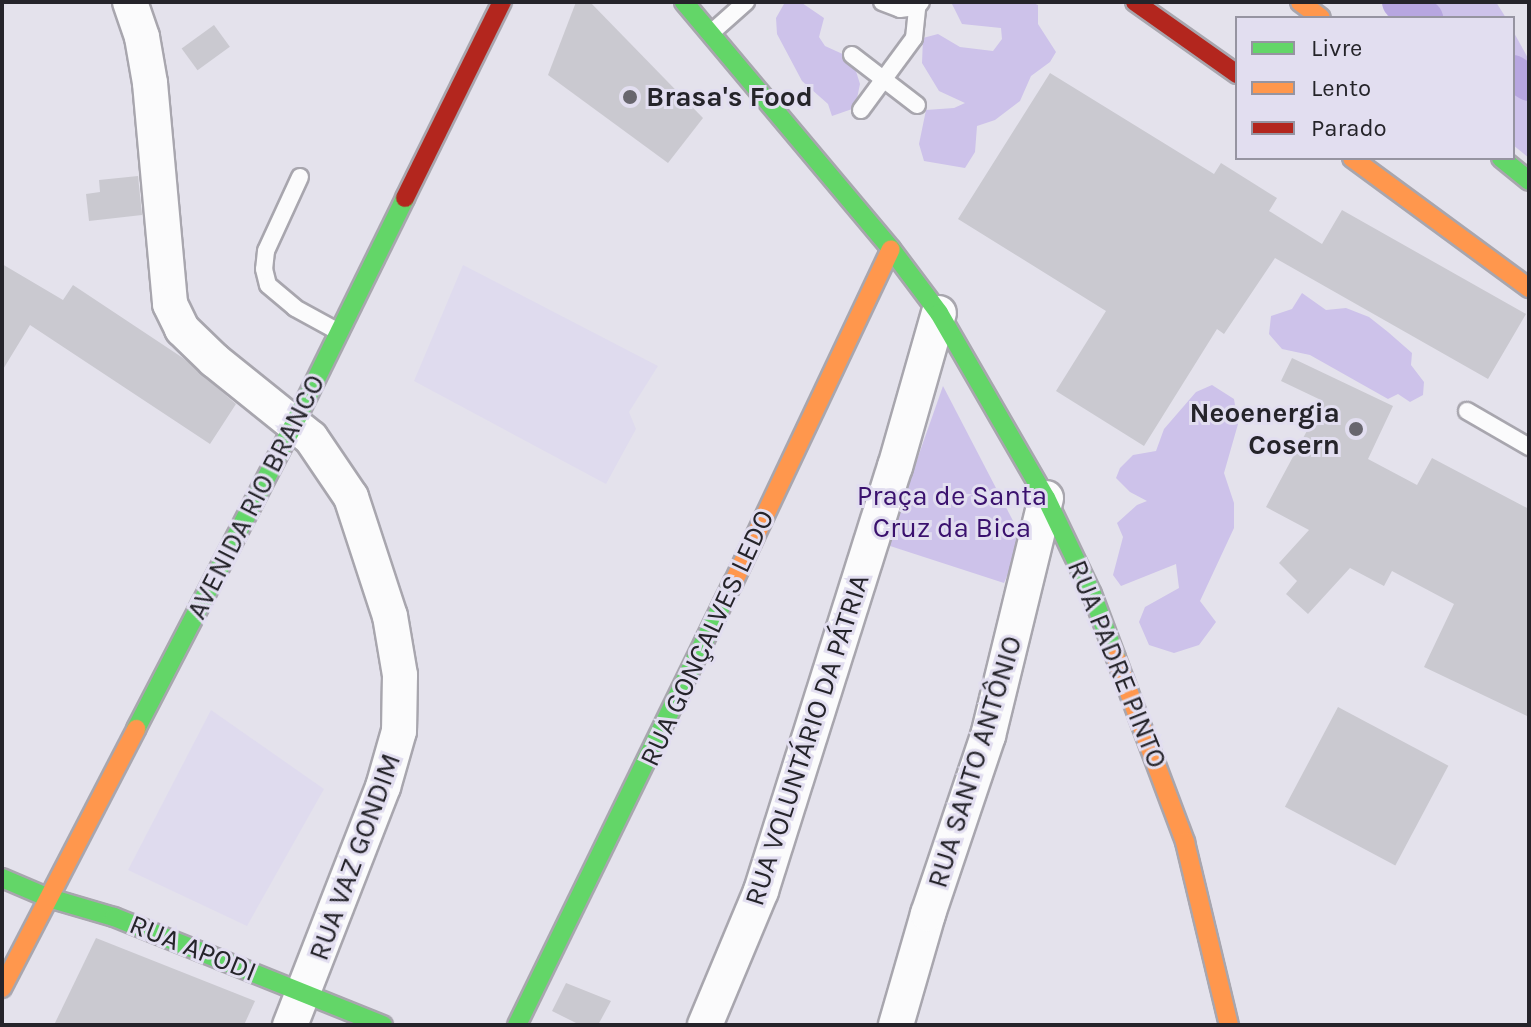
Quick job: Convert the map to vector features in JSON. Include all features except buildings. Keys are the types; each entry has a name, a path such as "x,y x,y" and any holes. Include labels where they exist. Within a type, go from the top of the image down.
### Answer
{"street":[{"name":"RUA VAZ GONDIM","path":"130,2 142,37 150,83 170,304 182,329 214,360 295,422 328,461 351,497 390,616 400,675 399,731 387,773 305,993 290,1025"},
{"name":"AVENIDA RIO BRANCO","path":"2,988 295,422 502,2"},
{"name":"RUA PADRE PINTO","path":"684,2 891,249 939,313 1046,498 1092,594 1185,842 1229,1025"},
{"path":"1135,2 1235,73"},
{"path":"1300,2 1318,16"},
{"path":"1355,160 1529,288"},
{"path":"1503,160 1529,181"},
{"name":"RUA GONÇALVES LEDO","path":"517,1025 644,770 891,249"},
{"name":"RUA VOLUNTÁRIO DA PÁTRIA","path":"705,1025 761,891 895,467 939,313"},
{"name":"RUA SANTO ANTÔNIO","path":"896,1025 928,914 988,736 1046,498"},
{"name":"RUA APODI","path":"2,878 49,898 114,917 383,1025"}],"lane":[{"path":"710,34 746,2"},
{"path":"861,110 914,38 919,4 900,9 882,2"},
{"path":"852,55 917,105"},
{"path":"300,177 266,251 264,269 268,285 295,308 340,333"},
{"path":"1467,411 1529,447"}],"shaded area":[{"path":"463,265 658,366 629,412 636,429 606,484 414,381"},
{"path":"211,710 324,789 247,926 128,870"}],"green space":[{"path":"951,2 1031,2 1038,5 1038,24 1056,52 1050,62 1031,76 1020,101 995,120 977,126 975,152 965,168 924,161 919,144 926,110 954,108 965,103 939,91 922,63 923,38 938,34 960,47 993,51 1002,39 1001,28 962,24"},
{"path":"1396,2 1496,2 1505,16 1387,16"},
{"path":"802,3 824,18 819,37 825,46 847,56 855,68 860,84 855,108 832,116 828,104 802,81 777,34 776,18 784,4"},
{"path":"1515,35 1529,60 1529,158 1515,147"},
{"path":"1302,293 1326,310 1346,308 1369,317 1388,332 1412,353 1411,365 1424,382 1423,395 1410,402 1398,394 1388,399 1310,355 1282,349 1269,334 1271,316 1292,309"},
{"path":"1212,385 1234,399 1238,424 1224,473 1234,503 1234,528 1200,601 1216,622 1199,645 1174,653 1149,645 1139,622 1145,607 1179,588 1176,564 1121,586 1113,575 1123,537 1117,523 1137,505 1147,501 1130,492 1116,478 1120,468 1133,455 1156,451 1164,429 1196,392"},
{"name":"Praça de Santa Cruz da Bica","path":"943,386 1023,540 1004,583 887,545"}],"waterway":[{"path":"1400,2 1422,16"},
{"path":"1515,74 1529,83"}],"traffic: fast":[{"path":"684,2 891,249 939,313 1046,498 1092,594 1116,658"},
{"path":"1503,160 1529,181"},
{"path":"136,729 295,422 405,198"},
{"path":"517,1025 733,583"},
{"path":"2,878 49,898 114,917 383,1025"}],"traffic: slow":[{"path":"1300,2 1318,16"},
{"path":"1355,160 1529,288"},
{"path":"733,583 891,249"},
{"path":"1116,658 1185,842 1229,1025"},
{"path":"2,988 136,729"}],"traffic: jam":[{"path":"405,198 502,2"},
{"path":"1135,2 1235,73"}],"place":[{"name":"Brasa's Food","path":"630,97"},
{"name":"Neoenergia Cosern","path":"1356,429"}]}
